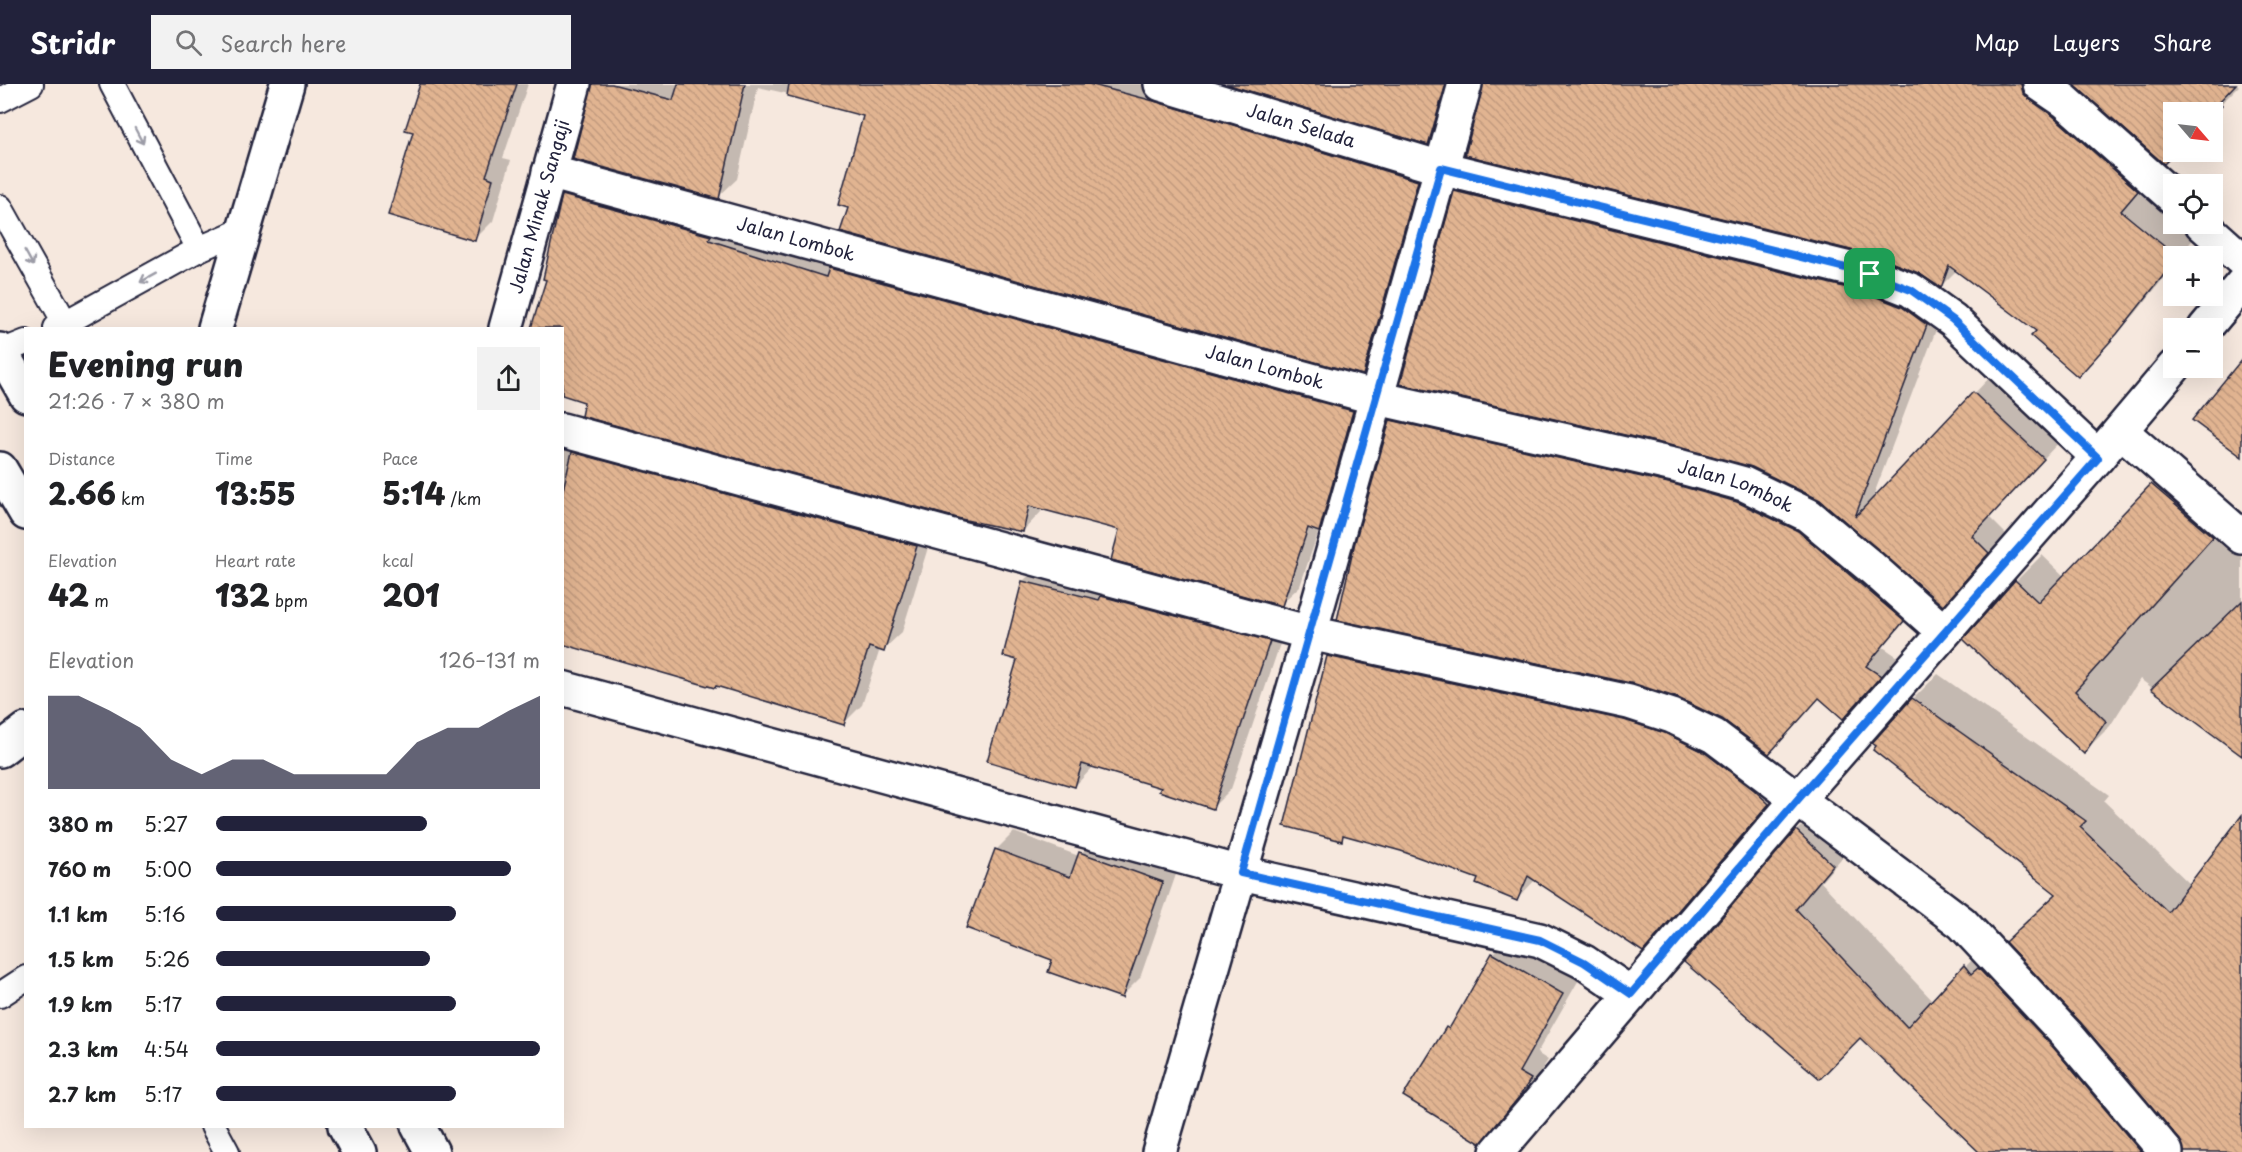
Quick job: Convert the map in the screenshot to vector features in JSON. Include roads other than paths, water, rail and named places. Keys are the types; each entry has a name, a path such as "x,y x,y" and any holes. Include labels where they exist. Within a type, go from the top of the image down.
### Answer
{"street":[{"path":"215,327 287,84"},
{"name":"Jalan Minak Sangaji","path":"506,327 574,84"},
{"name":"Jalan Selada","path":"1161,84 1441,168 1870,274 1911,290 1953,320 2098,458"},
{"path":"1159,1152 1310,633 1465,84"},
{"path":"2040,84 2065,101 2163,188"},
{"name":"Jalan Lombok","path":"549,172 1377,398 1678,466 1744,484 1808,515 1944,632"},
{"path":"2213,234 2242,260"},
{"path":"2213,318 2242,284"},
{"path":"9,348 24,389"},
{"path":"1497,1152 1799,798 2098,458 2165,378"},
{"path":"564,431 1310,633 1629,702 1672,716 1714,736 1962,923 2067,1035 2166,1152"},
{"path":"2121,431 2242,537"},
{"path":"0,468 24,510"},
{"path":"564,689 1241,873 1540,940 1584,962 1631,994"},
{"path":"0,750 24,732"},
{"path":"346,1128 359,1152"},
{"path":"419,1128 432,1152"}],"lane":[{"path":"0,100 31,84"},
{"path":"112,84 200,249"},
{"path":"0,207 64,327 200,249 245,229"},
{"path":"0,995 24,979"},
{"path":"214,1128 227,1152"}]}
